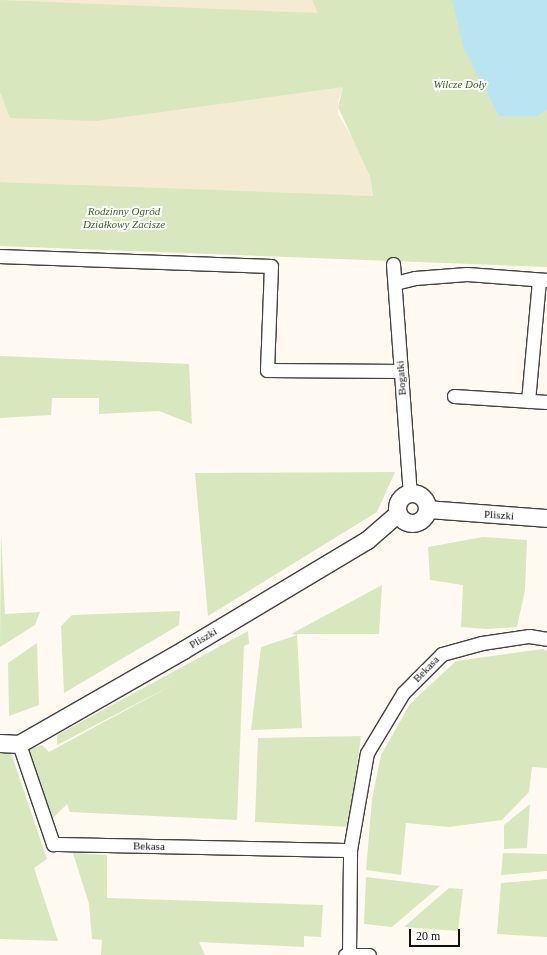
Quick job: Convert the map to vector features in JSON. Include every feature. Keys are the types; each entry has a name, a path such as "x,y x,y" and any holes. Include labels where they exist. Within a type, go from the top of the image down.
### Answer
{"street":[{"path":"0,256 271,266 267,370 400,371"},
{"name":"Bogatki","path":"393,264 410,493"},
{"path":"395,283 415,278 467,274 543,280 528,401"},
{"path":"454,396 547,402"},
{"path":"398,513 404,521 414,523 423,518 427,509 422,497 410,493"},
{"name":"Pliszki","path":"19,744 184,650 367,540 398,513 399,500 410,493"},
{"name":"Pliszki","path":"427,509 547,518"},
{"name":"Bekasa","path":"347,954 350,850 368,753 403,693 442,654 482,643 521,638 547,639"},
{"path":"0,743 19,744"},
{"name":"Bekasa","path":"19,744 53,844 350,850"},
{"path":"347,954 369,955"}],"shaded area":[{"path":"0,0 312,0 353,64 338,101 338,114 362,154 370,176 373,197 0,182"}],"green space":[{"path":"0,0 318,13 312,0 547,0 547,267 0,246 0,182 373,196 370,176 338,107 343,87 96,121 10,118 0,92"},
{"path":"0,356 189,364 192,424 159,411 99,414 99,398 52,398 51,415 0,418"},
{"path":"395,472 377,512 208,616 195,473"},
{"path":"1,532 5,614 40,612 35,625 0,647"},
{"path":"483,537 527,540 525,590 517,627 486,629 461,627 463,585 430,580 428,547"},
{"path":"382,585 379,634 297,634 302,728 251,730 261,647 297,635 291,634"},
{"path":"180,611 179,625 64,693 61,626 72,615"},
{"path":"248,631 249,644 244,646 237,820 70,812 67,804 47,824 22,752 42,745 49,752 174,684 57,745 57,735"},
{"path":"37,643 39,705 9,716 8,663"},
{"path":"543,649 547,651 547,768 532,767 529,792 502,820 449,827 406,823 401,875 366,870 372,799 381,755 410,704 456,661"},
{"path":"361,736 349,827 255,822 258,738"},
{"path":"0,752 11,753 47,859 34,868 58,941 0,939"},
{"path":"530,804 527,848 504,849 504,825"},
{"path":"73,853 107,855 107,898 323,905 321,937 304,936 304,947 199,942 205,955 101,955 102,940 92,939 89,904"},
{"path":"503,853 547,854 547,871 501,875"},
{"path":"366,877 440,886 392,927 364,924"},
{"path":"547,879 547,937 497,934 501,883"},
{"path":"449,888 463,889 458,931 404,927"}],"water":[{"path":"452,0 547,0 547,110 537,116 499,116 464,49"}],"park label":[{"name":"Wilcze Doły","path":"460,84"},
{"name":"Rodzinny Ogród Działkowy Zacisze","path":"124,218"}]}
